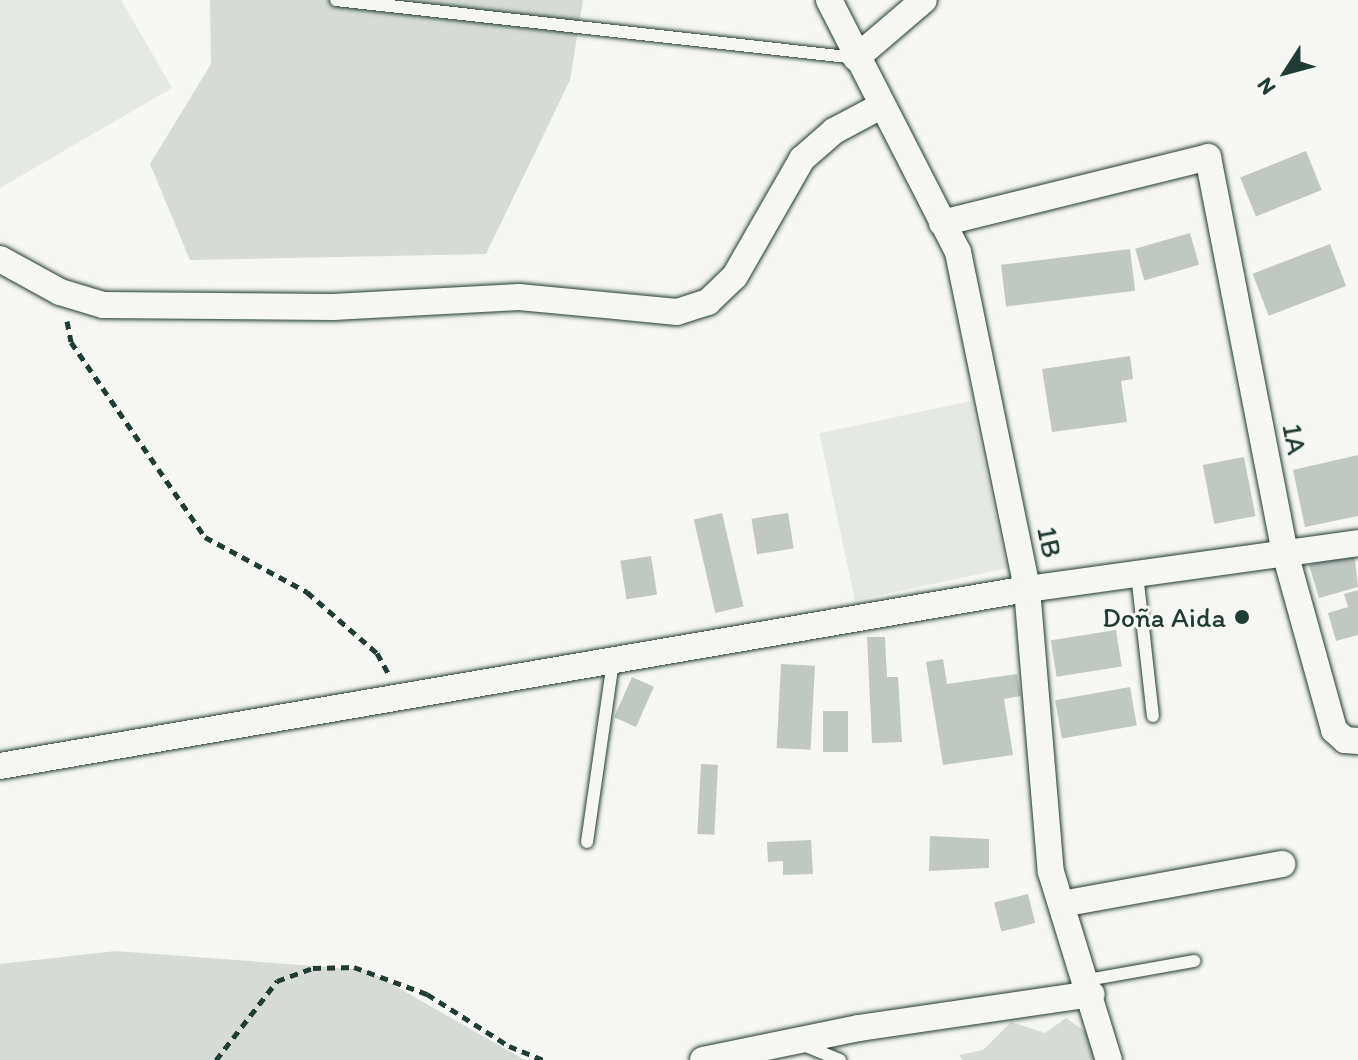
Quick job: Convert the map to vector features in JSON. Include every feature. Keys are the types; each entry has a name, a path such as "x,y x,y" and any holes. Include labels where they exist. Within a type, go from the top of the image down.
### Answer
{"street":[{"name":"1B","path":"829,0 958,252 1027,589 1051,872 1090,987 1109,1060"},
{"path":"856,58 924,0"},
{"path":"0,259 60,292 103,305 199,310 519,297 677,312 708,302 735,276 802,159 834,131 881,106"},
{"name":"1A","path":"942,223 1208,157 1285,553 1334,730 1345,740 1358,741"},
{"path":"0,766 402,701 1027,589 1358,543"},
{"path":"1062,904 1282,864"},
{"path":"703,1060 1090,987"}],"lane":[{"path":"336,0 856,58"},
{"path":"1137,574 1153,716"},
{"path":"587,842 613,661"},
{"path":"1090,987 1194,961"},
{"path":"794,1041 840,1060"}],"path":[{"path":"60,292 71,342 205,537 307,592 377,653 402,701"},
{"path":"216,1060 277,981 313,968 354,967 427,994 509,1046 544,1060"}],"shaded area":[{"path":"0,0 121,0 172,88 0,188"},
{"path":"210,0 583,0 570,80 486,254 190,260 150,164 211,64"},
{"path":"971,401 1007,568 855,600 819,433"},
{"path":"116,951 367,970 525,1060 0,1060 0,964"},
{"path":"1066,1018 1090,1035 1094,1060 963,1060 959,1055 983,1050 1011,1022 1045,1033"}],"building":[{"path":"1306,151 1322,190 1256,217 1240,178"},
{"path":"1190,233 1199,265 1144,280 1135,249"},
{"path":"1330,244 1346,286 1269,316 1253,274"},
{"path":"1130,249 1135,291 1006,307 1001,265"},
{"path":"1130,356 1133,379 1121,381 1127,422 1052,432 1042,369"},
{"path":"1358,455 1358,516 1305,527 1293,470"},
{"path":"1244,457 1255,516 1214,524 1203,465"},
{"path":"722,513 744,607 715,613 694,520"},
{"path":"788,513 794,549 757,554 751,519"},
{"path":"1354,552 1358,587 1319,598 1309,565"},
{"path":"651,556 657,595 626,599 620,561"},
{"path":"1358,590 1358,635 1336,641 1328,613 1348,607 1344,594"},
{"path":"1116,630 1122,667 1057,677 1051,640"},
{"path":"867,637 885,637 887,677 898,677 902,742 872,743"},
{"path":"943,659 947,684 1017,674 1021,696 1004,699 1013,755 943,765 926,662"},
{"path":"781,664 815,666 811,750 777,748"},
{"path":"632,677 654,687 636,727 614,717"},
{"path":"1130,687 1137,725 1062,739 1055,700"},
{"path":"823,711 848,711 848,752 823,752"},
{"path":"701,764 718,765 714,835 697,834"},
{"path":"930,836 989,839 989,868 929,871"},
{"path":"811,840 813,874 783,875 783,861 768,862 767,842"},
{"path":"1028,894 1035,923 1001,932 994,902"}],"place":[{"name":"Doña Aida","path":"1242,617"}]}
